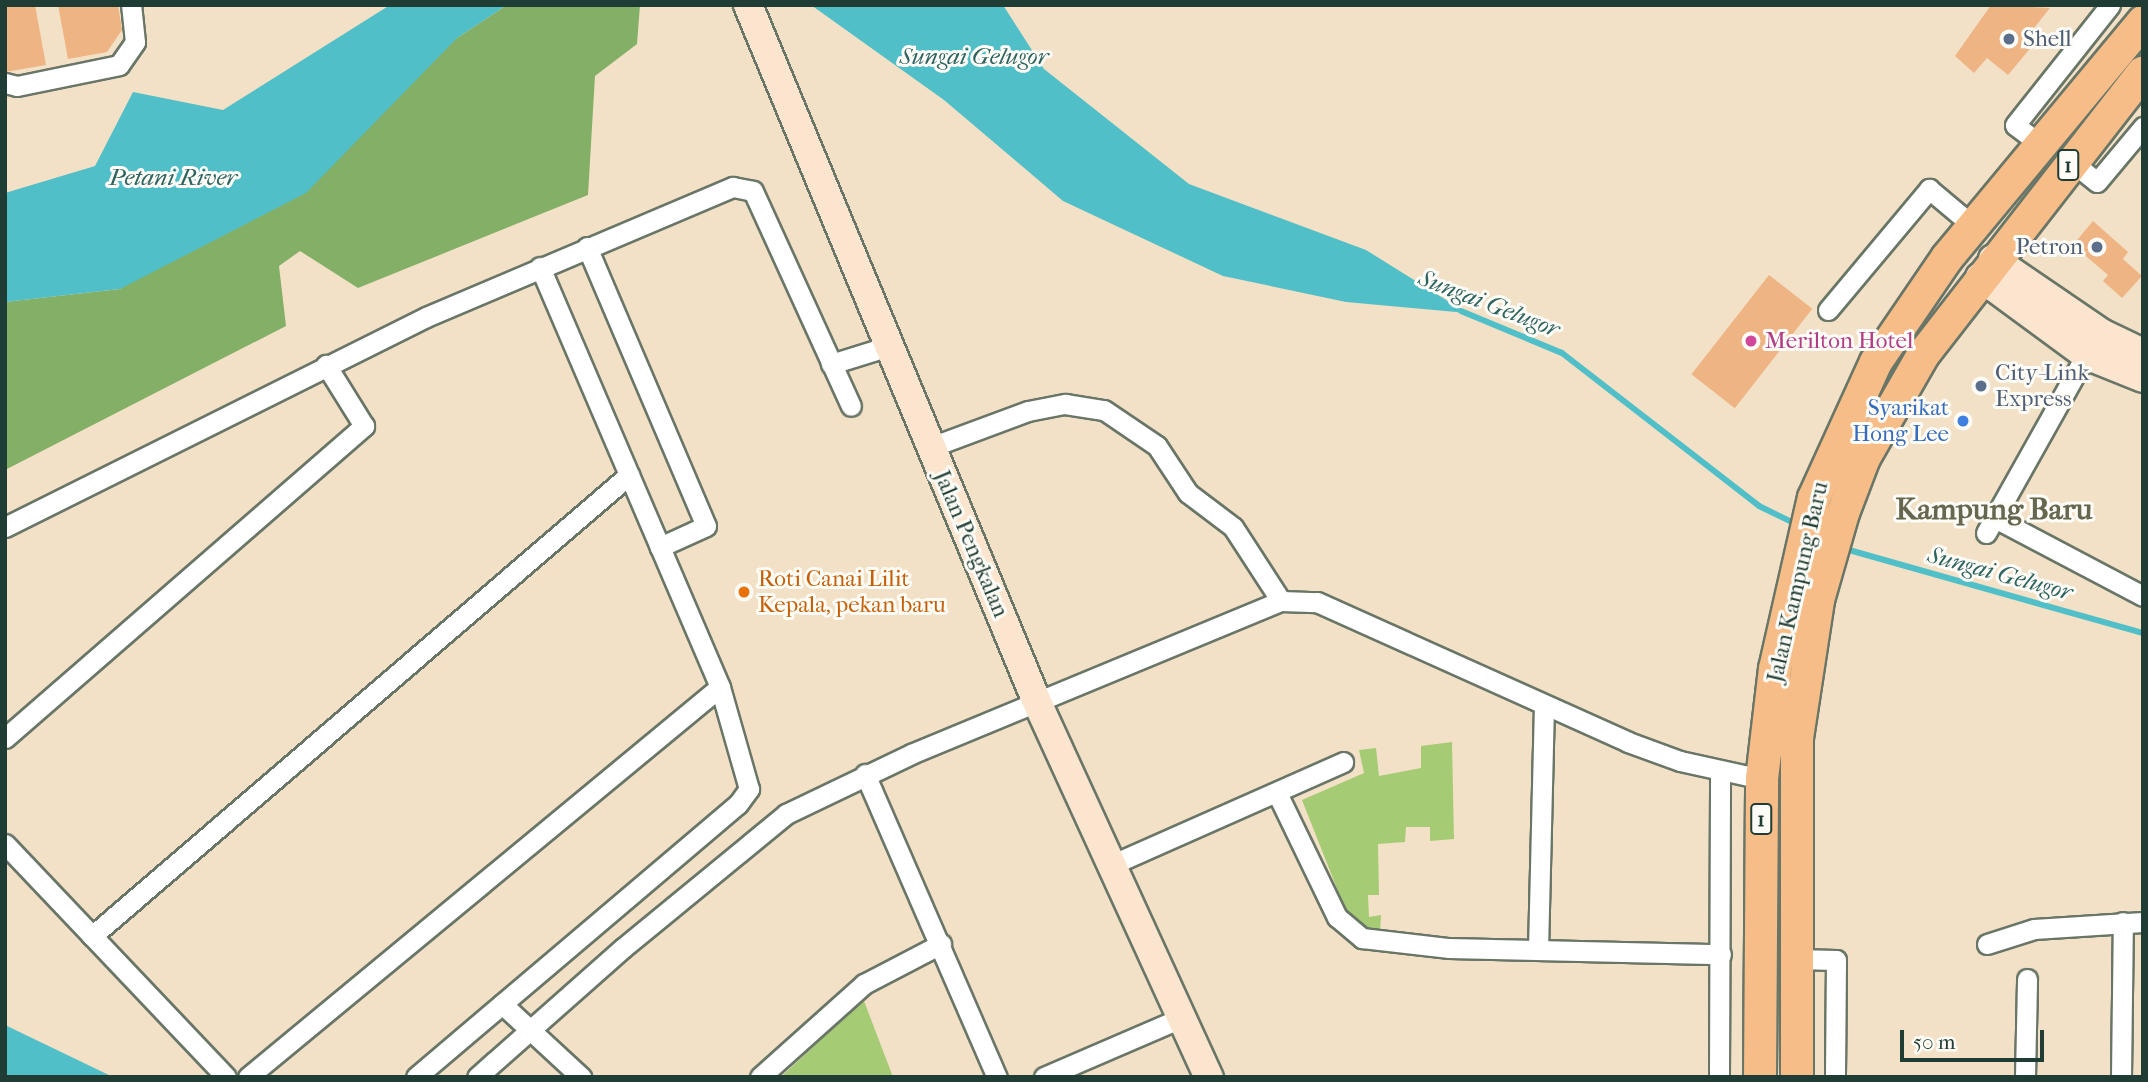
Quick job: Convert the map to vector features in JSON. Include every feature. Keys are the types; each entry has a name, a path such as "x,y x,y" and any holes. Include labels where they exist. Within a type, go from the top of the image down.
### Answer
{"main road":[{"name":"Jalan Pengkalan","path":"751,13 1037,702 1209,1077"},
{"name":"Jalan Kampung Baru","path":"1797,1077 1797,738 1809,647 1814,498 1876,362 1972,225 2143,22"},
{"name":"Jalan Kampung Baru","path":"1760,1077 1762,779 1775,668 1812,567 1843,513 1864,458 1896,398 1984,266 2143,72"},
{"path":"1984,266 1988,231 2046,137"},
{"path":"1984,266 2143,354"},
{"path":"1984,266 2086,355 2143,378"},
{"path":"1876,362 1892,354 1949,284 1984,266"}],"street":[{"path":"5,83 17,86 119,65 135,42 131,5"},
{"path":"2046,137 2015,125 2110,5"},
{"path":"2094,24 2122,47"},
{"path":"2071,162 2097,182 2143,127"},
{"path":"5,527 326,365 540,267 744,186 753,191 851,406"},
{"path":"1828,310 1928,189 1972,225"},
{"path":"587,247 706,526 660,547"},
{"path":"416,1077 738,804 749,789 720,687 540,267"},
{"path":"831,363 889,346"},
{"path":"2086,355 1991,526 2143,596"},
{"path":"5,738 364,426 326,365"},
{"path":"931,447 1028,411 1065,404 1104,410 1157,446 1188,493 1233,527 1281,601"},
{"path":"92,936 629,475"},
{"path":"477,1077 527,1030 786,814 865,774 1281,601 1317,602 1628,742 1720,771 1762,779"},
{"path":"248,1077 720,687"},
{"path":"1538,950 1544,706"},
{"path":"1111,865 1343,762"},
{"path":"1719,1077 1720,771"},
{"path":"865,774 997,1077"},
{"path":"1277,793 1337,917 1347,930 1382,943 1721,954"},
{"path":"5,844 226,1077"},
{"path":"2121,1077 2123,922"},
{"path":"1987,944 2034,929 2143,922"},
{"path":"760,1077 864,984 940,944"},
{"path":"1795,959 1836,960 1835,1077"},
{"path":"2025,1077 2027,979"},
{"path":"502,1004 527,1030 581,1077"},
{"path":"1044,1077 1181,1018"}],"green space":[{"path":"507,5 640,5 637,44 595,76 588,195 358,288 300,251 279,266 286,326 5,470 5,302 120,289 457,38"},
{"path":"1452,742 1454,839 1430,841 1430,827 1406,827 1405,842 1378,844 1379,895 1368,895 1369,917 1381,915 1380,934 1365,933 1349,919 1302,800 1364,773 1359,750 1376,748 1379,776 1421,768 1421,746"},
{"path":"864,1001 893,1077 781,1077 845,1017"}],"water":[{"name":"Petani River","path":"390,5 507,5 457,38 306,193 120,289 5,302 5,193 95,166 133,92 223,110"},
{"name":"Sungai Gelugor","path":"811,5 1003,5 1044,69 1189,184 1366,250 1467,313 1346,302 1223,276 1063,201 944,100"},
{"path":"5,1025 113,1077 5,1077"}],"building":[{"path":"5,5 35,5 46,65 5,72"},
{"path":"58,5 118,5 122,30 107,52 68,59"},
{"path":"1991,5 2050,8 2034,28 2042,34 2008,75 1987,58 1974,73 1955,56"},
{"path":"2093,221 2128,252 2123,259 2142,276 2122,298 2103,281 2108,275 2073,245"},
{"name":"Merilton Hotel","path":"1769,275 1812,309 1735,408 1691,374"}],"waterway":[{"name":"Sungai Gelugor","path":"1461,311 1562,353 1759,506 1798,525"},
{"name":"Sungai Gelugor","path":"1842,548 2143,633"}],"place":[{"name":"Shell","path":"2009,39"},
{"name":"Petron","path":"2097,247"},
{"name":"Merilton Hotel","path":"1751,341"},
{"name":"City-Link Express","path":"1981,386"},
{"name":"Syarikat Hong Lee","path":"1963,421"},
{"name":"Roti Canai Lilit Kepala, pekan baru","path":"744,592"}],"district":[{"name":"Kampung Baru","path":"1994,510"}]}
